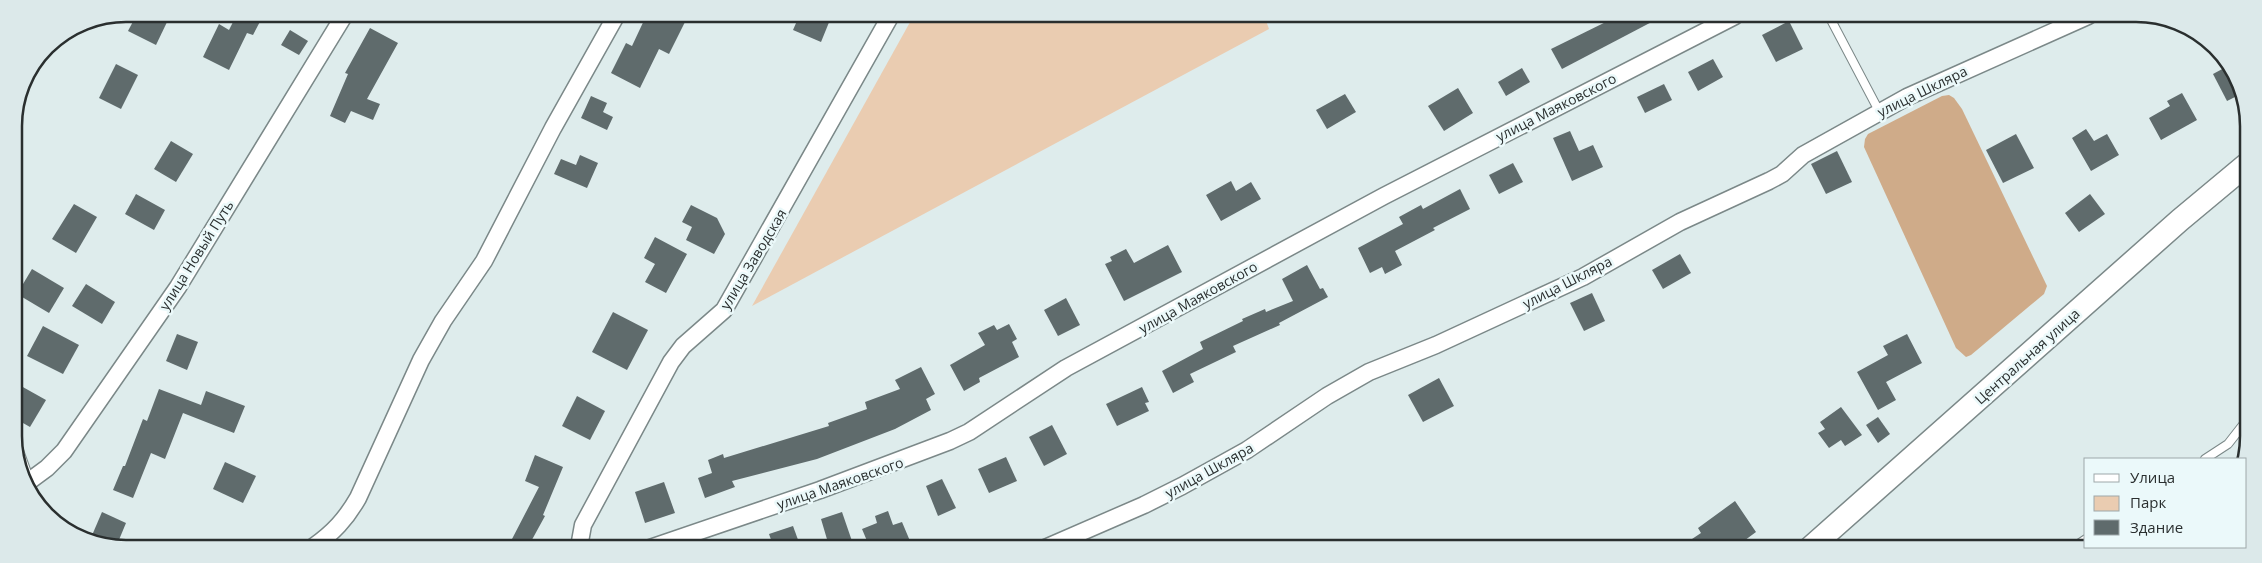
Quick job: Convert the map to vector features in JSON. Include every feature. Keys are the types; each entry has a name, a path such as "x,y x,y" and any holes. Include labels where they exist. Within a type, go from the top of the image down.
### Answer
{"main road":[{"name":"Центральная улица","path":"1820,540 2180,220 2240,169"}],"street":[{"name":"улица Маяковского","path":"673,540 820,490 950,442 969,432 1066,368 1349,214 1723,22"},
{"name":"улица Шкляра","path":"1063,540 1174,490 1254,446 1327,396 1369,372 1436,345 1583,276 1680,222 1782,174 1803,155 1879,111 2074,22"},
{"name":"улица Новый Путь","path":"31,479 47,468 64,450 178,287 340,23"},
{"path":"323,540 333,533 347,518 421,360 443,321 484,261 552,128 612,23"},
{"name":"улица Заводская","path":"580,540 583,526 665,372 683,346 724,310 887,23"}],"lane":[{"path":"1832,22 1879,111"},
{"path":"2207,458 2228,444 2240,429"}],"green space":[{"path":"1267,22 1269,29 752,306 910,23"}],"shaded area":[{"path":"1949,95 1954,98 1962,109 2047,286 2044,294 1971,355 1966,357 1956,348 1864,147 1868,134 1942,96"}],"building":[{"path":"1605,22 1651,22 1562,69 1551,49"},
{"path":"1790,22 1803,49 1776,62 1762,35"},
{"path":"132,23 167,23 156,45 128,31"},
{"path":"233,23 259,23 253,35 247,33 229,70 203,57 219,24 229,30"},
{"path":"643,23 685,23 669,54 659,49 640,88 611,73 626,43 632,46"},
{"path":"796,23 829,23 821,42 793,30"},
{"path":"370,28 398,43 367,99 380,104 373,120 351,111 345,123 330,116 348,74 345,73"},
{"path":"290,30 308,41 299,55 281,45"},
{"path":"1713,59 1723,77 1698,91 1688,72"},
{"path":"116,64 138,75 121,109 99,98"},
{"path":"1522,68 1530,82 1506,96 1498,82"},
{"path":"2222,69 2229,80 2235,97 2227,101 2213,74"},
{"path":"1664,84 1672,100 1645,113 1637,97"},
{"path":"1458,88 1473,113 1444,131 1428,106"},
{"path":"2182,93 2197,120 2161,140 2149,118 2170,106 2167,101"},
{"path":"1345,94 1356,112 1327,129 1316,110"},
{"path":"591,96 607,103 603,112 613,117 607,130 581,118"},
{"path":"2086,129 2094,141 2107,134 2119,155 2091,171 2072,138"},
{"path":"1570,131 1579,151 1593,145 1603,167 1572,181 1553,138"},
{"path":"2016,134 2034,168 2003,183 1986,150"},
{"path":"171,141 193,154 176,182 154,169"},
{"path":"1837,151 1852,182 1826,194 1811,164"},
{"path":"580,155 598,163 587,188 554,174 561,159 576,165"},
{"path":"1513,163 1523,182 1499,194 1489,175"},
{"path":"1231,181 1236,191 1251,182 1261,199 1221,221 1206,195"},
{"path":"1460,189 1470,209 1433,228 1435,230 1395,251 1402,265 1385,274 1382,267 1370,273 1358,248 1403,224 1399,217 1421,205 1423,209"},
{"path":"136,194 165,210 154,230 125,214"},
{"path":"2090,194 2105,214 2079,232 2065,213"},
{"path":"74,204 97,217 76,253 52,239"},
{"path":"691,205 717,218 725,234 714,254 686,240 692,227 682,222"},
{"path":"655,237 687,254 666,293 645,282 655,264 644,258"},
{"path":"1168,245 1182,272 1124,301 1105,264 1112,261 1110,257 1126,249 1134,263"},
{"path":"1680,254 1691,273 1663,289 1652,270"},
{"path":"1307,265 1320,289 1323,288 1328,297 1279,323 1280,325 1233,346 1236,352 1190,374 1194,382 1173,393 1162,371 1203,349 1200,342 1243,321 1242,319 1265,309 1266,312 1293,301 1282,279"},
{"path":"32,269 64,288 49,313 22,297 22,285"},
{"path":"86,284 115,302 102,324 72,306"},
{"path":"1592,293 1605,321 1584,331 1570,303"},
{"path":"1066,298 1080,325 1058,336 1044,310"},
{"path":"613,312 648,330 627,370 592,352"},
{"path":"1009,324 1017,339 1012,342 1019,357 979,378 980,382 964,391 950,365 985,345 978,333 994,325 997,330"},
{"path":"43,326 79,345 63,374 27,356"},
{"path":"177,334 198,342 187,370 166,361"},
{"path":"1907,334 1922,363 1886,382 1896,400 1878,410 1857,372 1888,355 1883,346"},
{"path":"921,367 935,394 926,399 931,410 895,429 817,459 732,481 735,487 705,498 698,478 712,473 708,460 723,454 724,458 829,426 828,423 867,409 865,402 900,389 895,380"},
{"path":"1439,378 1454,406 1423,422 1408,395"},
{"path":"22,387 46,400 30,427 22,422"},
{"path":"1142,387 1149,402 1145,403 1149,411 1117,426 1106,404"},
{"path":"159,389 201,405 206,391 245,406 234,433 183,413 165,459 151,453 133,498 113,490 123,466 125,466 143,419 147,421"},
{"path":"577,396 605,411 590,440 562,426"},
{"path":"1841,407 1862,435 1845,446 1841,440 1829,448 1818,433 1825,429 1820,422"},
{"path":"1878,417 1890,434 1878,443 1866,425"},
{"path":"1052,425 1067,454 1044,466 1029,437"},
{"path":"535,455 563,467 543,515 545,516 532,540 514,540 512,539 539,487 525,481"},
{"path":"1006,457 1017,481 989,493 978,469"},
{"path":"225,462 256,476 243,503 213,489"},
{"path":"942,479 956,508 938,516 926,486"},
{"path":"664,482 675,513 645,523 635,492"},
{"path":"1735,501 1756,532 1745,540 1690,540 1701,533 1698,528"},
{"path":"888,511 893,525 902,522 910,540 867,540 862,529 877,523 875,516"},
{"path":"102,512 126,523 119,540 106,539 92,535"},
{"path":"842,512 852,540 827,540 821,519"},
{"path":"793,526 798,540 771,540 769,534"}]}
